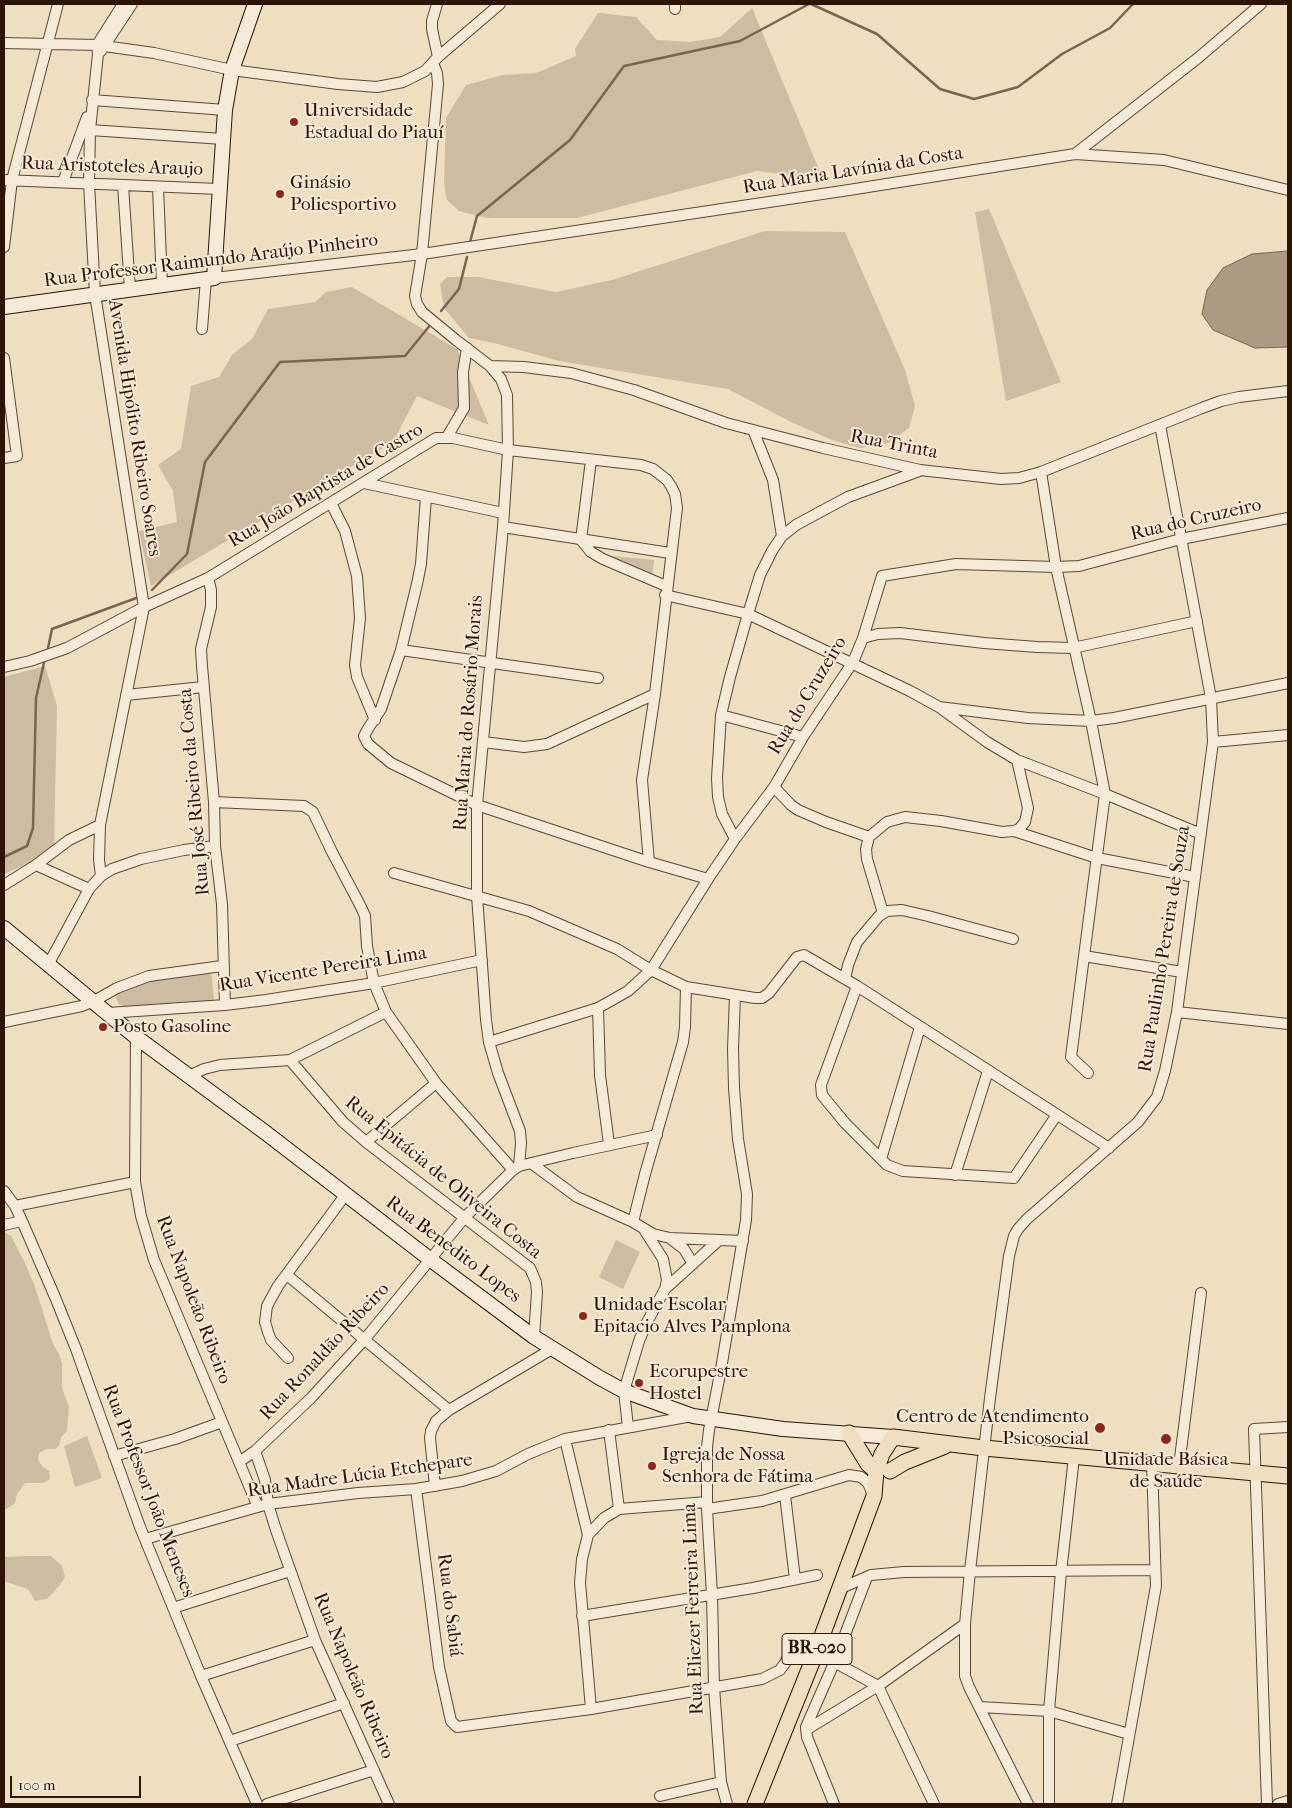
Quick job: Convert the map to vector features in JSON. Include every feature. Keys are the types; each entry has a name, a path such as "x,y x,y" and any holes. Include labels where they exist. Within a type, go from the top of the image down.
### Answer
{"main road":[{"path":"210,279 225,110 232,70 255,4"},
{"name":"Rua Professor Raimundo Araújo Pinheiro","path":"4,307 162,284 210,279"},
{"name":"Rua Benedito Lopes","path":"4,928 136,1037 431,1260 552,1350 624,1391 693,1416 782,1428 893,1437 948,1445 1288,1476"},
{"path":"848,1433 868,1464 883,1471 948,1445"},
{"name":"BR-020","path":"755,1804 816,1652 874,1493 883,1471 896,1454 897,1447 893,1437"}],"street":[{"path":"4,247 8,180 58,4"},
{"name":"Avenida Hipólito Ribeiro Soares","path":"123,4 100,48 92,102 89,183 95,294 144,607"},
{"name":"Avenida Hipólito Ribeiro Soares","path":"100,48 132,4"},
{"path":"422,254 438,84 432,29 432,21 437,4"},
{"path":"4,43 47,43 154,53 232,70 329,83 377,87 388,86 411,79 425,70 500,4"},
{"path":"1075,154 1198,58 1261,4"},
{"path":"92,102 225,110"},
{"name":"Avenida Hipólito Ribeiro Soares","path":"63,182 92,102"},
{"path":"90,130 223,139"},
{"name":"Rua Maria Lavínia da Costa","path":"422,254 1075,154 1164,160 1288,190"},
{"name":"Rua Aristoteles Araujo","path":"8,180 219,189"},
{"path":"123,185 130,289"},
{"path":"158,187 162,284"},
{"name":"Rua Professor Raimundo Araújo Pinheiro","path":"210,279 422,254"},
{"name":"Rua Maria do Rosário Morais","path":"422,254 415,296 417,304 422,312 490,366 501,379 507,395 508,450 503,527 477,805 478,896 489,1042 498,1073 520,1131 521,1142 516,1168"},
{"path":"202,329 210,279"},
{"path":"447,437 464,408 463,372 467,348"},
{"path":"4,358 17,456 4,458"},
{"name":"Rua Trinta","path":"490,366 553,370 592,378 634,390 700,415 882,463 920,470 1001,479 1019,478 1041,472 1222,401 1288,391"},
{"name":"Rua Paulinho Pereira de Souza","path":"1028,1804 980,1707 968,1687 966,1676 965,1624 970,1570 1008,1256 1018,1229 1038,1208 1138,1122 1157,1097 1165,1071 1177,1012 1213,742 1212,698 1160,425"},
{"path":"753,430 773,480 782,536"},
{"name":"Rua João Baptista de Castro","path":"4,668 67,648 144,607 208,578 364,484 436,438 447,437 508,450 653,468 667,480 675,494 677,508 670,553"},
{"path":"591,460 581,540 591,552 666,591 748,614 852,662 939,707 979,737 1016,760 1201,834"},
{"path":"734,839 722,814 718,797 717,778 721,715 730,677 760,575 772,551 782,536 796,525 848,497 920,470"},
{"path":"1041,472 1056,568 1091,721 1105,794 1071,1057 1088,1073"},
{"path":"364,484 503,513"},
{"path":"426,497 421,564 401,650 381,709 364,736 368,744 391,763 477,805 649,862 708,879"},
{"path":"331,503 344,531 357,576 360,618 355,665 357,677 374,720"},
{"name":"Rua do Cruzeiro","path":"489,1042 598,1008 628,991 651,970 734,839 774,787 803,736 852,662 862,638 882,576 956,564 1056,568 1087,564 1181,539 1288,518"},
{"path":"503,527 670,553 642,787 649,862"},
{"name":"Rua José Ribeiro da Costa","path":"208,578 211,590 211,607 201,649 214,802 215,846 222,904 222,966 225,1005"},
{"path":"101,876 99,860 100,826 144,607"},
{"path":"862,638 878,634 900,633 1037,648 1073,648 1197,621"},
{"path":"401,650 598,678"},
{"path":"939,707 1028,718 1091,721 1288,683"},
{"path":"126,695 203,687"},
{"path":"483,742 524,747 547,744 654,694"},
{"path":"721,715 803,736"},
{"path":"1213,742 1288,737"},
{"path":"883,913 868,859 867,841 869,837 887,822 905,817 941,821 1002,832 1014,831 1022,827 1028,808 1016,760"},
{"path":"774,787 798,810 869,837"},
{"path":"214,802 304,806 314,812 363,912 374,983 386,1012 436,1083 516,1168 609,1144 656,1135"},
{"path":"4,885 36,865 69,840 100,826"},
{"path":"1014,831 1097,858 1195,877"},
{"path":"48,965 89,889 101,876 112,869 141,859 215,846"},
{"path":"36,865 89,889"},
{"path":"394,873 529,911 617,949 651,970 686,987 755,998 764,997 797,957 806,956 857,986 1056,1116 1109,1148"},
{"path":"845,979 857,942 883,913 894,910 902,910 1013,939"},
{"path":"1084,956 1182,972"},
{"name":"Rua Vicente Pereira Lima","path":"108,1013 225,1005 291,997 374,983 482,960"},
{"path":"4,1022 82,1006 94,1002 117,988 149,976 222,966"},
{"path":"857,986 821,1084 821,1089 825,1099 844,1123 895,1170 1014,1178 1056,1116"},
{"path":"633,1222 683,1042 686,1027 686,987"},
{"name":"Rua Eliezer Ferreira Lima","path":"726,1804 721,1782 714,1687 712,1595 707,1505 707,1447 746,1220 747,1194 738,1139 734,1088 735,995"},
{"path":"598,1008 600,1075 609,1144"},
{"path":"189,1076 204,1069 220,1065 290,1060 386,1012"},
{"path":"1177,1012 1288,1024"},
{"path":"881,1159 920,1027"},
{"name":"Rua Napoleão Ribeiro","path":"136,1037 135,1182 141,1216 154,1260 239,1462 263,1506 290,1571 315,1640 389,1804"},
{"name":"Rua Epitácia de Oliveira Costa","path":"290,1060 343,1122 366,1142 522,1261 534,1273 537,1292 534,1336"},
{"path":"955,1175 988,1071"},
{"path":"366,1142 436,1083"},
{"path":"531,1164 577,1197 633,1222 661,1237 743,1241"},
{"name":"Rua Ronaldão Ribeiro","path":"239,1462 255,1451 311,1398 364,1340 465,1217 516,1168"},
{"path":"15,1206 135,1182"},
{"name":"Rua Professor João Meneses","path":"4,1191 15,1206 22,1221 76,1349 145,1540 201,1676 257,1804"},
{"path":"288,1358 271,1340 265,1322 267,1306 270,1298 346,1194"},
{"path":"4,1224 22,1221"},
{"path":"645,1230 663,1259 666,1272 665,1289"},
{"path":"670,1238 684,1249 693,1264"},
{"path":"628,1427 624,1391 646,1324 665,1289 718,1241"},
{"path":"287,1275 449,1410"},
{"path":"1179,1466 1201,1292"},
{"path":"435,1486 430,1448 431,1431 436,1421 449,1410 552,1350"},
{"name":"Rua Madre Lúcia Etchepare","path":"145,1540 263,1506 358,1493 416,1489 480,1477 565,1439 693,1416"},
{"path":"114,1456 176,1439 222,1422"},
{"path":"1267,1804 1254,1429 1288,1428"},
{"path":"609,1430 619,1509"},
{"path":"565,1439 588,1535 580,1569 582,1616 591,1709 762,1679 772,1674 785,1663 791,1651"},
{"path":"255,1451 265,1480 263,1506"},
{"path":"1049,1804 1049,1711 1061,1572 1074,1457"},
{"path":"1117,1804 1154,1600 1152,1463"},
{"path":"588,1535 604,1518 619,1509 746,1504 785,1495 826,1480 849,1475 861,1477 868,1483 874,1493"},
{"name":"Rua do Sabiá","path":"416,1489 439,1667 453,1725 461,1728 591,1709"},
{"path":"785,1495 794,1579"},
{"path":"839,1589 882,1573 970,1570 1061,1572 1155,1570"},
{"path":"173,1608 290,1571"},
{"path":"582,1616 712,1595 817,1575"},
{"path":"834,1804 806,1730 807,1722 834,1661 867,1577"},
{"path":"806,1730 878,1686 965,1624"},
{"path":"201,1676 315,1640"},
{"path":"816,1652 878,1686 882,1691 934,1804"},
{"path":"230,1741 344,1703"},
{"path":"980,1707 1049,1711 1129,1734"},
{"path":"267,1804 374,1770"},
{"path":"660,1796 721,1782"},
{"path":"1278,1804 1288,1801"}],"shaded area":[{"path":"752,8 823,179 757,171 577,218 487,218 459,211 447,200 444,183 446,118 466,85 503,75 536,73 576,56 575,49 598,13 636,17 657,40 690,42 720,37"},
{"path":"989,209 1061,382 1006,401 975,212"},
{"path":"765,231 845,232 905,370 915,406 909,428 889,443 860,448 832,440 791,422 728,389 559,361 469,338 444,308 440,284 447,277 478,277 556,292 612,280"},
{"path":"1288,251 1288,347 1255,348 1213,330 1202,314 1207,290 1223,268 1252,254"},
{"path":"352,287 457,349 489,425 417,396 393,442 151,586 139,531 177,522 173,491 158,465 181,449 191,386 219,377 232,355 252,339 268,309 315,302 326,292"},
{"path":"592,554 654,560 652,578"},
{"path":"45,666 57,706 54,852 4,874 4,677"},
{"path":"209,974 212,976 214,1000 125,1007 119,1004 116,998 118,993 124,988 161,979"},
{"path":"4,1232 11,1236 35,1287 53,1344 62,1364 62,1388 69,1407 67,1431 61,1437 59,1446 55,1449 46,1449 39,1453 38,1460 49,1471 50,1479 43,1483 25,1483 17,1494 15,1503 5,1510 4,1509"},
{"path":"616,1240 640,1252 623,1289 599,1277"},
{"path":"87,1436 102,1478 75,1487 64,1446"},
{"path":"51,1556 62,1566 65,1577 47,1599 35,1601 28,1589 4,1581 4,1557"}],"waterway":[{"path":"470,242 477,216 570,140 624,66 740,41 809,4"},
{"path":"811,4 877,34 940,89 974,99 1018,87 1062,54 1110,28 1133,4"},
{"path":"441,311 459,289 467,257"},
{"path":"152,590 187,554 205,462 280,362 405,356 431,324"},
{"path":"48,648 52,629 139,597"},
{"path":"4,857 27,846 33,828 36,698 44,663"}],"place":[{"name":"Universidade Estadual do Piauí","path":"294,122"},
{"name":"Ginásio Poliesportivo","path":"280,194"},
{"name":"Posto Gasoline","path":"103,1027"},
{"name":"Unidade Escolar Epitacio Alves Pamplona","path":"583,1316"},
{"name":"Ecorupestre Hostel","path":"639,1383"},
{"name":"Centro de Atendimento Psicosocial","path":"1100,1428"},
{"name":"Unidade Básica de Saúde","path":"1166,1439"},
{"name":"Igreja de Nossa Senhora de Fátima","path":"652,1466"}]}
